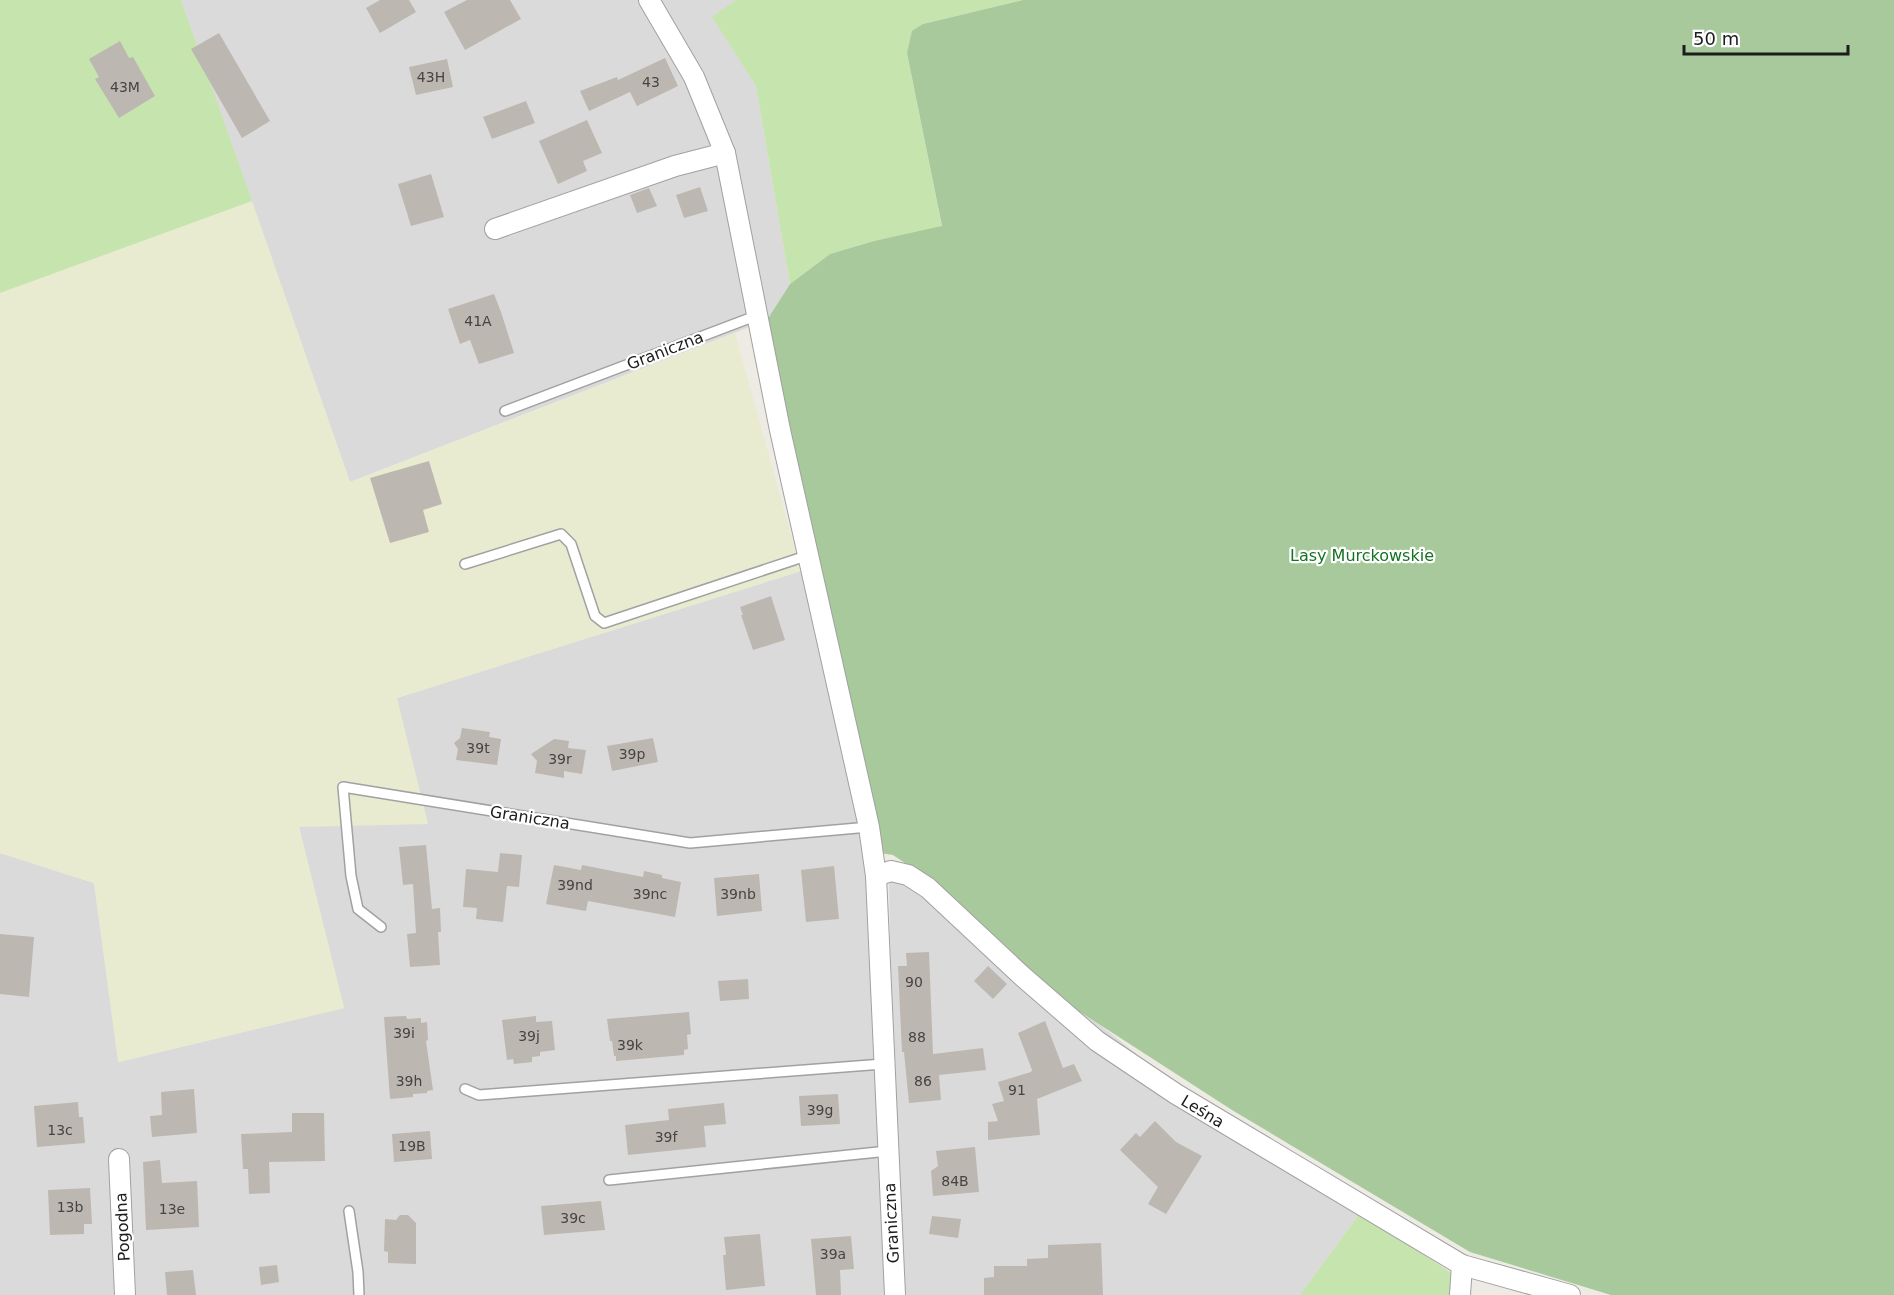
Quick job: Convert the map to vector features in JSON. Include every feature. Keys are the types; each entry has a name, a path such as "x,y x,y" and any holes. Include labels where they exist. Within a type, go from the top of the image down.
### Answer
{"street":[{"name":"Graniczna","path":"649,0 694,77 725,153 780,430 869,826 876,876 895,1295"},
{"path":"495,229 675,166 725,153"},
{"name":"Leśna","path":"876,876 891,871 908,875 928,888 1021,975 1097,1041 1176,1094 1462,1265 1570,1295"},
{"name":"Pogodna","path":"119,1160 125,1295"},
{"path":"1460,1295 1462,1265"}],"lane":[{"name":"Graniczna","path":"505,411 758,315"},
{"path":"465,564 561,534 571,544 595,616 604,623 809,555"},
{"name":"Graniczna","path":"381,927 358,909 351,876 343,787 690,843 869,826"},
{"path":"465,1089 478,1095 883,1064"},
{"path":"609,1179 888,1151"},
{"path":"349,1212 359,1295"}],"shaded area":[{"path":"181,0 736,0 713,17 756,86 790,284 767,320 350,482"},
{"path":"801,571 880,853 893,1098 889,883 906,869 1251,1146 1360,1213 1300,1295 0,1295 0,853 94,883 119,1062 344,1008 299,827 397,698"}],"green space":[{"path":"0,0 181,0 252,201 0,293"},
{"path":"736,0 1023,0 923,24 907,53 942,227 874,241 830,254 790,284 756,86 712,17"},
{"name":"Lasy Murckowskie","path":"1023,0 1894,0 1894,1295 1611,1295 1470,1252 1232,1110 1074,1008 1035,980 930,880 893,855 880,853 786,423 767,320 790,284 830,254 874,241 942,226 907,53 912,31 923,24"},
{"path":"252,201 350,482 735,333 801,571 397,698 428,824 299,827 344,1008 118,1062 94,883 0,853 0,293"},
{"path":"1360,1213 1456,1276 1455,1295 1300,1295"}],"building":[{"path":"380,0 409,0 416,12 380,33 366,8"},
{"path":"467,0 510,0 521,19 465,50 444,12"},
{"path":"219,33 270,121 242,138 191,49"},
{"path":"120,41 129,58 133,57 155,96 119,118 95,79 99,77 89,59"},
{"path":"665,58 678,86 637,106 630,92 589,111 580,91 617,77 618,80"},
{"path":"447,59 453,87 416,95 409,67"},
{"path":"526,101 535,123 492,139 483,117"},
{"path":"587,120 602,153 583,161 587,171 558,184 539,141"},
{"path":"431,174 444,217 411,226 398,184"},
{"path":"700,187 708,211 684,218 676,195"},
{"path":"649,188 657,206 637,213 630,195"},
{"path":"494,294 514,353 479,364 470,340 460,344 448,309"},
{"path":"429,461 442,504 423,510 429,532 390,543 370,478"},
{"path":"771,596 785,640 753,650 740,607"},
{"path":"462,728 490,732 489,737 501,739 497,765 456,760 458,749 454,743 460,738"},
{"path":"653,738 658,762 612,771 607,746"},
{"path":"554,739 569,741 568,748 586,750 582,774 564,771 564,778 535,773 537,761 531,754"},
{"path":"426,845 432,909 440,908 441,932 438,932 440,965 410,967 407,934 416,933 413,884 403,885 399,847"},
{"path":"500,853 522,855 519,887 507,886 503,922 476,919 477,908 463,907 466,869 498,872"},
{"path":"554,865 581,870 582,865 643,877 644,871 681,882 675,917 588,901 586,911 546,904"},
{"path":"834,866 839,919 806,922 801,870"},
{"path":"759,874 762,911 717,916 714,878"},
{"path":"0,934 34,937 29,997 0,994"},
{"path":"929,952 933,1054 983,1048 986,1070 939,1075 941,1100 909,1103 904,1052 902,1052 898,966 907,966 906,953"},
{"path":"988,966 1007,984 993,999 974,981"},
{"path":"748,979 749,999 720,1001 718,981"},
{"path":"689,1012 691,1034 687,1035 688,1049 684,1050 684,1055 616,1061 607,1019"},
{"path":"406,1016 407,1019 421,1018 421,1023 427,1022 428,1040 426,1041 433,1090 413,1094 413,1097 390,1099 384,1017"},
{"path":"536,1016 536,1022 552,1021 555,1050 540,1052 540,1056 532,1057 532,1062 514,1064 513,1059 507,1060 502,1020"},
{"path":"1045,1021 1063,1068 1074,1064 1082,1081 1037,1099 1040,1135 988,1140 988,1122 998,1121 992,1104 1004,1101 998,1082 1032,1070 1018,1033"},
{"path":"194,1089 197,1133 152,1137 150,1116 162,1115 161,1092"},
{"path":"838,1094 840,1124 801,1126 799,1096"},
{"path":"78,1102 79,1117 83,1117 85,1143 37,1147 34,1106"},
{"path":"724,1103 726,1124 704,1126 706,1147 628,1155 625,1125 669,1120 668,1109"},
{"path":"292,1113 324,1113 325,1161 269,1162 270,1193 249,1194 248,1169 243,1169 241,1134 292,1132"},
{"path":"1155,1121 1176,1142 1202,1156 1166,1214 1148,1204 1158,1187 1120,1150 1136,1133 1140,1137"},
{"path":"430,1131 432,1159 394,1162 392,1134"},
{"path":"975,1147 979,1192 933,1196 931,1171 938,1166 936,1151"},
{"path":"160,1160 162,1183 197,1181 199,1227 146,1230 143,1162"},
{"path":"90,1188 92,1224 84,1224 84,1234 50,1235 48,1190"},
{"path":"601,1201 605,1230 544,1235 541,1206"},
{"path":"400,1215 408,1215 416,1223 416,1264 388,1263 388,1252 384,1251 385,1219 396,1220"},
{"path":"932,1216 961,1219 958,1238 929,1234"},
{"path":"760,1234 765,1286 726,1290 724,1237"},
{"path":"851,1236 854,1269 840,1270 841,1295 816,1295 811,1239"},
{"path":"1101,1243 1103,1295 984,1295 984,1278 994,1277 994,1266 1027,1266 1027,1259 1048,1258 1048,1245"},
{"path":"277,1265 279,1282 261,1285 259,1267"},
{"path":"193,1270 196,1295 167,1295 165,1272"}]}
